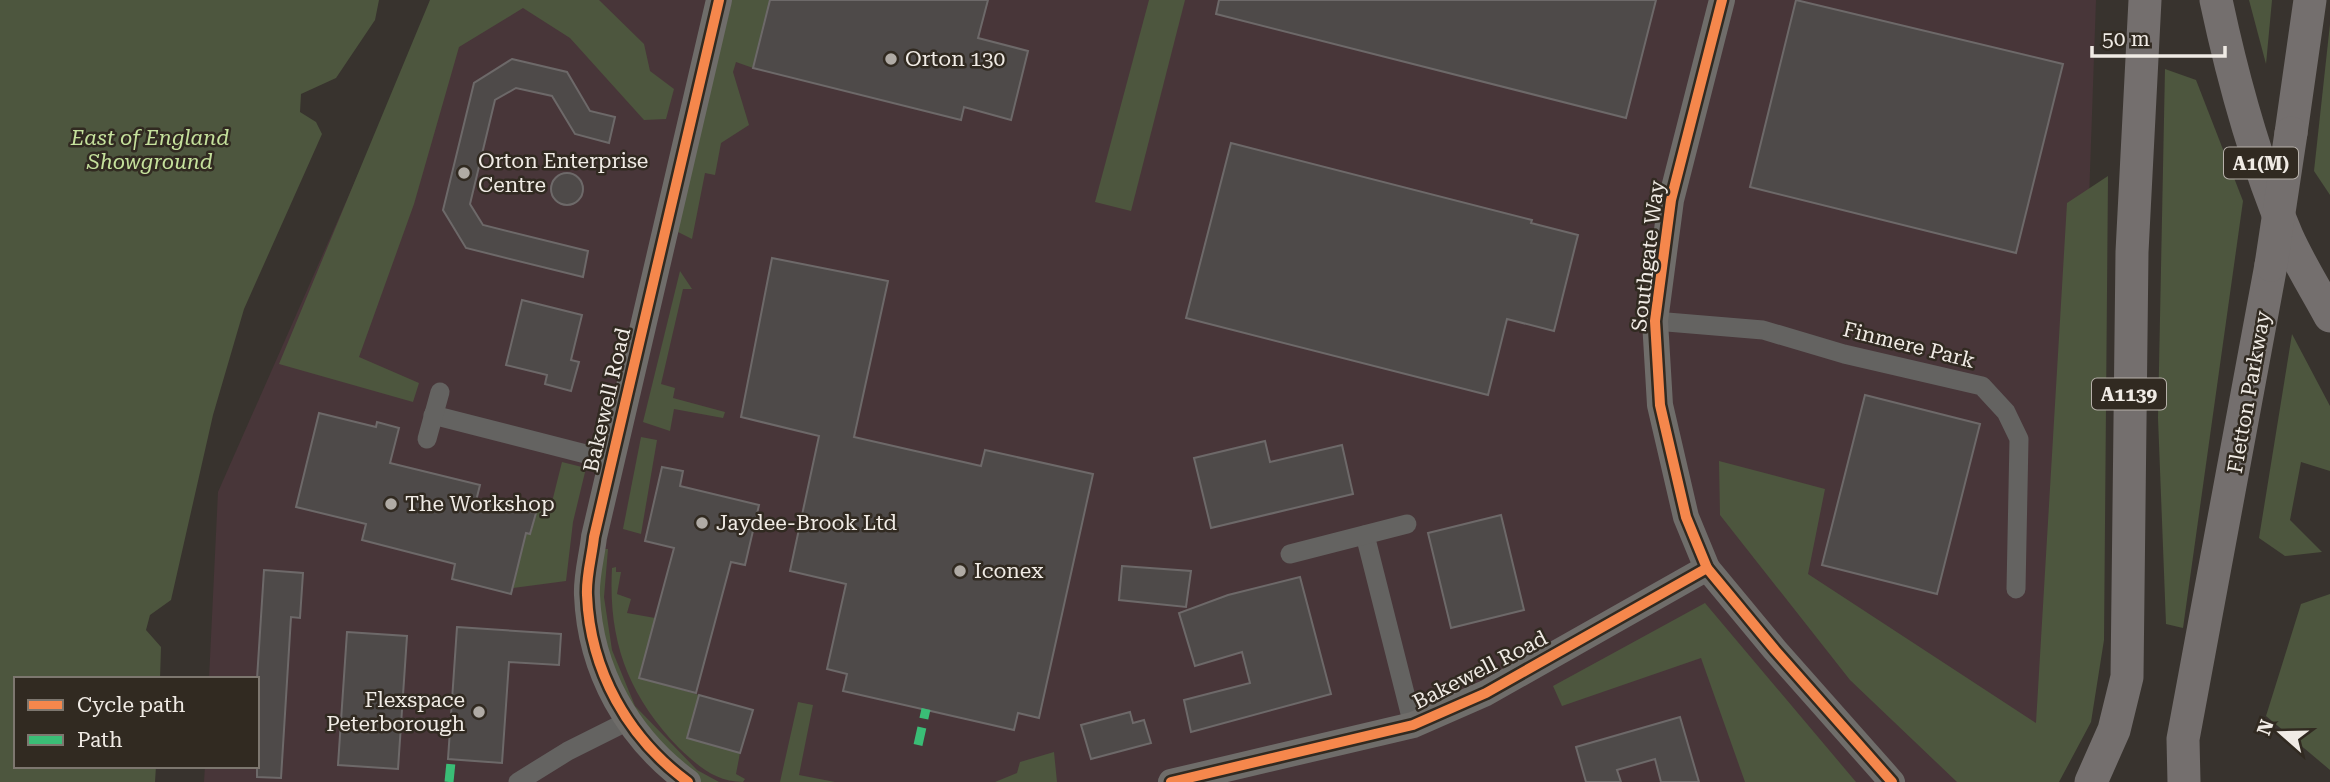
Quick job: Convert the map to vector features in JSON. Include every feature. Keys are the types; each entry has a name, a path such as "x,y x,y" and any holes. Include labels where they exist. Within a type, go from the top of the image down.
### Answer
{"highway":[{"path":"2132,251 2133,0"},
{"name":"A1139","path":"2091,782 2114,730 2127,677 2132,251 2145,0"},
{"name":"A1(M)","path":"2216,0 2229,63 2252,138 2288,237 2330,316"},
{"name":"Fletton Parkway","path":"2184,782 2183,739 2272,265 2310,0"},
{"path":"2194,680 2202,714 2207,782"}],"street":[{"name":"Bakewell Road","path":"688,782 665,765 626,722 597,654 587,594 594,537 719,0"},
{"name":"Southgate Way","path":"1722,0 1671,200 1655,321 1660,405 1686,517 1707,568 1775,650 1892,782"},
{"name":"Finmere Park","path":"1655,321 1763,330 1844,354 1982,386 2007,412 2019,439 2016,589"},
{"path":"427,439 440,393"},
{"path":"433,415 613,461"},
{"path":"1290,554 1407,524"},
{"path":"1365,535 1413,725"},
{"name":"Bakewell Road","path":"1171,782 1413,725 1486,693 1707,568"},
{"path":"518,782 568,751 626,722"}],"shaded area":[{"path":"435,0 2096,0 2085,314 2042,782 204,782 205,768 259,768 259,677 209,677 218,492"}],"green space":[{"name":"East of England Showground","path":"0,0 379,0 375,20 336,78 301,94 300,112 316,122 322,134 244,309 213,415 171,600 150,615 146,630 161,647 160,677 14,677 14,768 156,768 155,782 0,782"},
{"path":"430,0 599,0 644,44 650,71 674,89 666,119 644,120 570,38 523,8 459,47 414,204 359,357 419,383 413,402 279,364"},
{"path":"732,0 770,0 753,68 736,62 733,72 749,125 721,143 715,175 705,173 692,239 676,231"},
{"path":"1149,0 1185,0 1131,211 1095,202"},
{"path":"2249,0 2272,0 2266,64"},
{"path":"2330,24 2330,195 2314,171"},
{"path":"2165,69 2196,80 2243,201 2183,628 2166,624 2158,418"},
{"path":"2108,176 2104,640 2091,722 2059,782 1957,782 1850,680 1720,515 1719,461 1825,489 1808,574 2036,723 2067,203"},
{"path":"680,271 692,289 683,289 661,384 675,388 673,398 725,412 723,418 674,409 670,431 643,422"},
{"path":"2292,334 2330,406 2330,471 2301,462 2290,520 2322,552 2285,556 2259,538"},
{"path":"641,437 657,440 641,534 623,529"},
{"path":"562,462 586,468 573,522 566,581 513,588 526,533 531,533 536,513 551,506"},
{"path":"603,549 608,549 604,597 612,650 635,706 697,770 719,782 700,782 647,732 606,658 595,593"},
{"path":"616,567 616,572 621,572 617,594 631,599 627,613 655,618 639,677 699,695 687,738 740,753 736,774 745,779 743,782 724,779 700,767 679,748 646,708 634,687 618,643 612,595 612,568"},
{"path":"2330,594 2330,770 2266,716 2301,604"},
{"path":"1705,603 1856,782 1745,782 1701,658 1562,706 1553,686"},
{"path":"798,702 813,705 799,775 835,782 780,782"},
{"path":"1054,752 1057,782 995,782 1017,773 1020,762"}],"building":[{"name":"Orton 130","path":"770,0 988,0 978,38 1028,51 1011,120 964,107 961,120 753,68"},
{"path":"1219,0 1656,0 1626,118 1216,14"},
{"path":"1796,0 2063,64 2016,253 1750,187"},
{"name":"Orton Enterprise Centre","path":"512,59 567,72 590,111 615,117 609,143 575,134 552,96 516,88 495,100 470,204 483,225 588,251 583,277 466,248 443,210 474,83"},
{"path":"1231,143 1532,220 1531,223 1578,235 1554,331 1507,319 1488,395 1186,318"},
{"path":"567,173 578,178 583,189 578,200 567,205 556,200 551,189 556,178"},
{"name":"Iconex","path":"772,258 888,281 854,437 981,466 985,450 1093,474 1039,718 1018,713 1014,730 843,691 847,674 827,669 846,584 790,571 819,436 741,417"},
{"path":"522,300 582,315 571,360 579,362 571,391 545,384 547,375 506,365"},
{"path":"1865,395 1980,424 1937,594 1822,565"},
{"name":"The Workshop","path":"319,413 376,427 377,422 399,428 390,463 480,485 476,501 536,513 530,534 526,533 511,594 452,579 455,564 362,540 366,524 296,507"},
{"path":"1265,441 1270,462 1342,445 1353,494 1211,528 1194,458"},
{"path":"662,467 683,471 680,486 759,505 745,565 731,562 696,693 639,678 674,548 645,541"},
{"path":"1501,515 1524,610 1451,628 1428,533"},
{"path":"1122,566 1191,571 1186,607 1119,600"},
{"path":"264,570 303,573 300,618 291,617 281,778 257,777 257,677"},
{"path":"1300,577 1331,694 1191,732 1184,700 1250,683 1242,652 1195,666 1179,613 1228,595"},
{"name":"Flexspace Peterborough","path":"457,627 561,634 559,665 509,662 502,763 448,759"},
{"name":"Flexspace Peterborough","path":"347,632 407,636 398,769 338,765"},
{"path":"699,695 753,710 740,753 687,738"},
{"path":"1130,712 1133,723 1144,720 1151,743 1091,759 1081,725"},
{"path":"1680,717 1699,782 1661,782 1655,759 1617,770 1621,782 1586,782 1576,747"}],"marked path":[{"path":"918,745 926,709"},
{"path":"449,782 451,762"}],"cycle path":[{"path":"688,782 647,745 616,700 604,676 596,650 587,588 594,537 719,0"},
{"path":"1722,0 1671,200 1655,321 1660,405 1686,517 1707,568 1775,650 1892,782"},
{"path":"1171,782 1413,725 1486,693 1707,568"}],"place":[{"name":"Orton 130","path":"891,59"},
{"name":"Orton Enterprise Centre","path":"464,173"},
{"name":"The Workshop","path":"391,504"},
{"name":"Jaydee-Brook Ltd","path":"702,523"},
{"name":"Iconex","path":"960,571"},
{"name":"Flexspace Peterborough","path":"479,712"}]}
